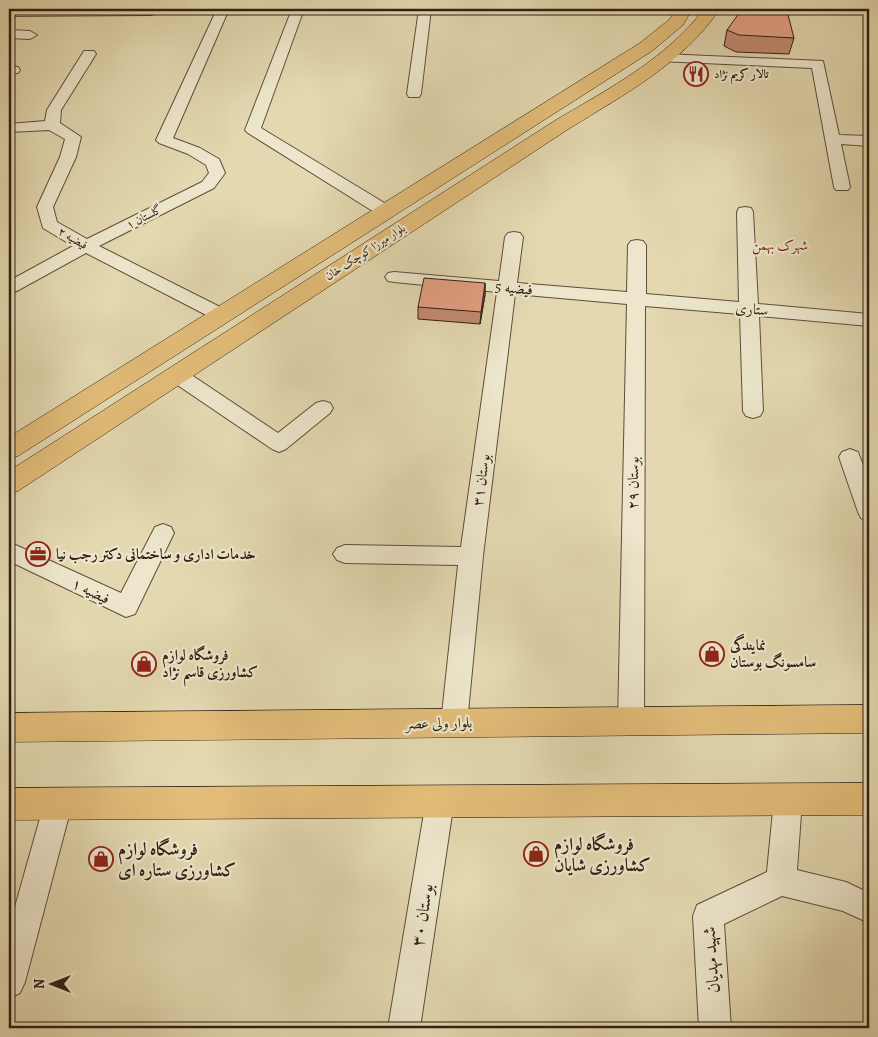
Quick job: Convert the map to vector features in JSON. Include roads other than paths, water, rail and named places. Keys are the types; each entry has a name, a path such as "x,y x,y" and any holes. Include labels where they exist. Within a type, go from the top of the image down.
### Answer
{"main road":[{"name":"بلوار میرزا کوچک خان","path":"9,449 646,47 677,22 684,9"},
{"name":"بلوار میرزا کوچک خان","path":"9,484 562,124 622,88 664,58 701,26 712,9"},
{"path":"539,114 562,124"},
{"name":"بلوار ولی عصر","path":"9,728 869,718"},
{"path":"9,804 869,799"}],"street":[{"path":"9,12 150,11 151,9"},
{"name":"گلستان ۱","path":"9,288 86,246 208,185 217,173 213,162 194,151 164,140 224,9"},
{"path":"298,9 253,130 385,211"},
{"path":"414,94 425,9"},
{"path":"9,34 30,35"},
{"path":"9,128 52,125 54,110 89,54"},
{"path":"664,58 818,64 842,187"},
{"name":"فیضیه ۲","path":"52,125 73,137 68,157 45,207 49,224 86,246 221,315"},
{"path":"833,139 869,141"},
{"path":"745,212 753,411"},
{"name":"بوستان ۳۱","path":"454,723 471,556 514,237"},
{"name":"بوستان ۲۹","path":"631,721 636,245"},
{"name":"فیضیه 5","path":"394,277 635,299"},
{"name":"ستاری","path":"635,299 869,320"},
{"path":"177,374 280,444 323,408"},
{"path":"850,456 869,512"},
{"name":"فیضیه ۱","path":"9,551 126,607 162,533"},
{"path":"345,554 471,556"},
{"path":"788,800 781,881 846,896 869,908"},
{"name":"بوستان ۳۰","path":"404,1028 440,801"},
{"path":"9,982 58,804"},
{"name":"شهید مهدیان","path":"715,1028 708,916 781,881"}],"place":[{"name":"تالار کریم نژاد","path":"696,74"},
{"name":"خدمات اداری و ساختمانی دکتر رجب نیا","path":"38,554"},
{"name":"نمایندگی سامسونگ بوستان","path":"712,654"},
{"name":"فروشگاه لوازم کشاورزی قاسم نژاد","path":"144,664"},
{"name":"فروشگاه لوازم کشاورزی شایان","path":"536,854"},
{"name":"فروشگاه لوازم کشاورزی ستاره ای","path":"101,859"}],"district":[{"name":"شهرک بهمن","path":"780,245"}]}
